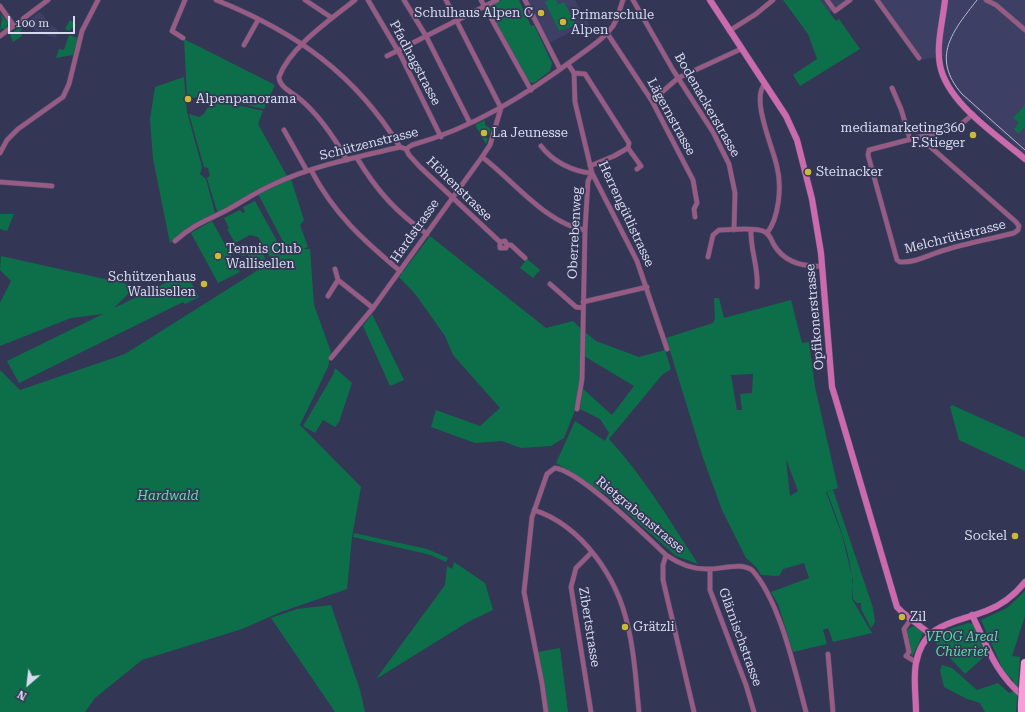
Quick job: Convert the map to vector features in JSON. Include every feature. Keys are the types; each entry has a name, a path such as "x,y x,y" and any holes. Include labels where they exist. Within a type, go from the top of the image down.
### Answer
{"highway":[{"path":"1023,705 1025,663"}],"street":[{"path":"0,36 48,0"},
{"path":"0,153 7,140 18,129 63,97 82,32 98,0"},
{"path":"183,38 172,31 185,0"},
{"path":"216,0 303,44 322,57 358,90 384,122 400,148"},
{"path":"305,0 332,18"},
{"path":"347,160 326,125 314,111 279,81 279,77 285,64 303,44 355,0"},
{"name":"Pfadhagstrasse","path":"368,0 398,50 441,137"},
{"path":"404,0 426,36 470,123"},
{"path":"446,0 501,108"},
{"path":"481,0 531,90"},
{"path":"387,56 497,0"},
{"path":"525,0 560,69"},
{"name":"Schützenstrasse","path":"175,241 191,227 217,216 271,185 309,170 400,148 406,149 412,145 441,137 501,108 531,90 568,64 606,33 614,25 623,0"},
{"name":"Bodenackerstrasse","path":"633,0 678,78 713,132 729,164 735,193 734,230"},
{"name":"Opfikonerstrasse","path":"710,0 786,116 797,140 816,218 822,266 832,387 896,603 900,610 930,634"},
{"path":"729,31 756,14 773,0"},
{"path":"827,0 835,11 850,0"},
{"path":"876,0 919,58"},
{"path":"944,0 940,64 949,89 973,114 1025,159"},
{"path":"986,0 996,5 1025,30"},
{"path":"0,6 14,26"},
{"path":"244,45 258,20"},
{"name":"Lägernstrasse","path":"606,33 652,101 693,180 697,203 694,209 695,217"},
{"path":"652,101 678,78 742,50"},
{"name":"Herrengütlistrasse","path":"568,64 574,73 576,102 592,173 637,261 667,349"},
{"path":"574,73 582,72 588,78 629,143 628,148 641,166 637,169"},
{"path":"765,84 760,91 763,116 768,140 777,167 780,185 778,201 767,233"},
{"path":"892,88 901,109 910,140 958,127 973,114"},
{"name":"Hardstrasse","path":"331,358 373,308 482,157 490,145 501,108"},
{"name":"Schützenstrasse","path":"284,130 309,170"},
{"name":"Melchrütistrasse","path":"910,140 869,150 868,155 896,258 900,262 934,255 942,250 968,243 978,243 1017,232 1019,226 1016,222 926,143 923,136"},
{"name":"Oberrebenweg","path":"541,146 546,153 562,163 582,173 592,173 588,181 585,230 582,379 577,408"},
{"path":"590,166 614,156 628,148"},
{"name":"Höhenstrasse","path":"406,149 409,155 453,196 456,203 500,242 499,247 501,249 505,249 508,245 525,258"},
{"path":"482,157 519,192 553,216 579,229 585,230"},
{"path":"357,158 371,182 386,199 406,219 427,234"},
{"path":"309,170 330,203 348,224 362,239 400,271"},
{"path":"0,182 52,186"},
{"path":"708,257 716,232 719,230 751,230 767,233 780,252 794,262 811,267 822,266"},
{"path":"751,230 751,244 757,280 756,287"},
{"path":"335,269 338,280 373,308"},
{"path":"328,296 338,280"},
{"name":"Oberrebenweg","path":"550,284 576,307 583,308"},
{"path":"583,302 646,287"},
{"name":"Rietgrabenstrasse","path":"534,510 547,474 555,468 569,474 600,495 666,555 684,565 710,569 746,567 755,573 780,621 806,712"},
{"path":"546,712 539,663 524,597 531,523 534,510 547,515 563,526 592,552 604,569 624,610 629,628 639,712"},
{"name":"Zibertstrasse","path":"591,712 571,587 576,568 592,552"},
{"path":"666,555 663,566 663,580 694,712"},
{"name":"Glärnischstrasse","path":"710,569 710,590 746,685 754,712"},
{"path":"916,712 916,662 920,649 930,634 948,622 989,610 1004,602 1025,582"},
{"path":"972,615 998,670 1023,705"},
{"path":"911,619 904,629 909,652 906,656 916,662"},
{"path":"828,654 832,681 833,712"}],"shaded area":[{"name":"Primarschule Alpen","path":"528,0 575,0 590,26 572,36 569,33 549,43"},
{"path":"820,0 847,0 829,13"},
{"path":"873,0 1025,0 1025,155 962,97 948,76 944,56 920,60"},
{"path":"40,12 50,24 58,30 56,38 36,32 28,21"}],"green space":[{"path":"502,0 519,0 531,26 534,25 552,63 550,71 534,83 529,82 488,7"},
{"path":"548,0 556,0 558,4 555,6 564,2 576,25 559,31 545,2"},
{"path":"783,0 820,0 836,21 839,19 860,49 800,86 793,75 817,59 808,34"},
{"path":"0,14 8,22 7,27 4,30 3,28 0,30 2,19"},
{"path":"70,20 76,25 69,31 65,29"},
{"path":"20,27 22,30 20,31 22,36 13,42 10,34"},
{"path":"69,35 78,38 73,55 56,58 59,49 64,50"},
{"path":"184,39 275,85 264,109 220,99 187,97"},
{"path":"184,77 187,112 202,167 200,174 206,179 215,213 190,226 170,243 153,159 150,119 155,87"},
{"path":"220,101 263,111 258,124 287,176 266,185 219,213 217,211 207,178 210,176 208,168 204,167 189,114 199,117 204,114 209,105"},
{"path":"1025,105 1025,127 1018,134 1014,129 1019,123 1013,118"},
{"path":"485,120 485,125 491,129 489,135 485,137 488,139 486,144 475,125"},
{"name":"Hardwald","path":"291,179 304,220 300,225 308,247 303,249 310,249 314,305 331,352 328,367 300,425 361,487 352,537 347,589 281,612 242,629 142,660 95,698 85,712 0,712 0,370 20,390 125,354 274,260 270,257 258,237 250,235 235,243 227,229 229,228 224,218 240,210 243,213 245,212 243,207 255,201 283,252 279,256 288,251 258,194"},
{"path":"0,214 14,214 7,231 0,229"},
{"name":"Tennis Club Wallisellen","path":"212,221 240,272 218,283 191,233"},
{"path":"430,236 546,328 573,321 581,329 581,377 576,408 564,438 551,446 521,448 502,441 475,443 431,427 436,410 480,426 500,408 453,355 445,336 416,295 399,277"},
{"path":"252,245 260,246 265,259 264,262 261,263 259,257 249,258 247,254 244,256 235,253 234,251"},
{"path":"1,256 136,286 114,308 186,273 199,297 185,304 183,302 19,383 7,361 103,314 71,318 0,346 0,303 11,281 0,270"},
{"path":"527,259 540,270 533,278 520,268"},
{"path":"714,298 719,298 724,318 791,300 802,343 809,342 815,387 838,488 826,492 842,535 853,581 852,599 872,633 833,642 828,628 823,630 827,644 793,652 778,604 771,592 809,578 804,563 783,569 779,576 761,575 756,567 746,558 722,510 703,458 666,338 713,323 715,318","holes":["753,374 752,393 740,394 742,410 737,410 731,375","786,459 798,491 790,496"]},
{"path":"372,314 404,380 390,386 363,326"},
{"path":"585,332 596,341 639,357 665,350 671,369 662,375 609,439 645,484 698,564 676,556 607,495 556,463 575,421 605,441 609,433 600,419 580,409 583,389 612,415 634,386 584,356"},
{"path":"335,368 352,383 339,422 335,427 323,420 315,433 303,426 333,375"},
{"path":"952,405 1025,438 1025,471 959,440 950,407"},
{"path":"833,490 873,608 875,622 871,628 861,609 861,603 857,603 853,599 853,585 849,558 827,492"},
{"path":"354,533 427,549 448,558 446,562 431,555 353,537"},
{"path":"454,562 485,583 493,610 468,622 376,679 445,585 447,566 452,569"},
{"path":"1025,591 1025,616 1012,656 1020,657 1016,712 985,712 980,703 967,699 944,687 940,670 942,665 952,668 977,690 998,683 1009,693 1012,692 1013,680 1004,672 981,620 1007,608"},
{"path":"331,605 360,690 365,712 335,712 271,618 297,609"},
{"name":"VFOG Areal Chüeriet","path":"968,623 973,624 986,655 965,674 933,640 947,630"},
{"path":"913,626 920,629 923,634 912,657 907,630"},
{"path":"560,648 568,712 547,712 544,681 538,652"}],"tram line":[{"path":"977,0 960,23 948,45 946,56 947,68 952,81 962,94 1025,150"}],"place":[{"name":"Schulhaus Alpen C","path":"541,13"},
{"name":"Primarschule Alpen","path":"563,22"},
{"name":"Alpenpanorama","path":"188,99"},
{"name":"La Jeunesse","path":"484,133"},
{"name":"mediamarketing360 F.Stieger","path":"973,135"},
{"name":"Steinacker","path":"808,172"},
{"name":"Tennis Club Wallisellen","path":"218,256"},
{"name":"Schützenhaus Wallisellen","path":"204,284"},
{"name":"Sockel","path":"1015,536"},
{"name":"Zil","path":"902,617"},
{"name":"Grätzli","path":"625,627"}]}
